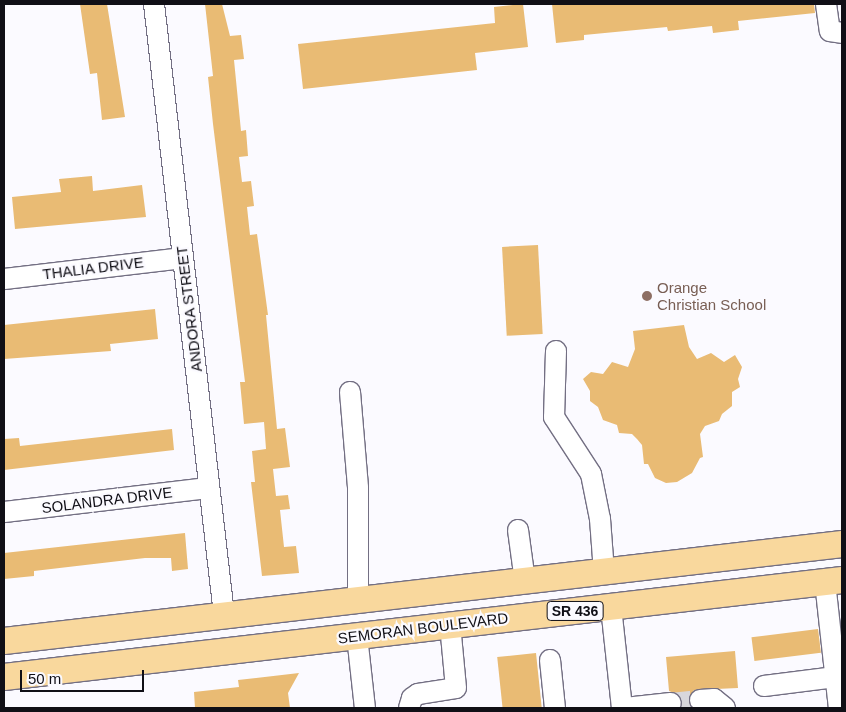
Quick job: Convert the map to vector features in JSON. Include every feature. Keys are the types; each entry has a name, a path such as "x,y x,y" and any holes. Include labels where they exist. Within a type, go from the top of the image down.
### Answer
{"main road":[{"name":"SR 436","path":"4,641 842,544"},
{"name":"SEMORAN BOULEVARD","path":"4,677 834,581"},
{"path":"357,636 365,622 382,606 409,594"},
{"path":"308,641 339,629 351,617 358,600"}],"street":[{"name":"ANDORA STREET","path":"154,4 224,615"},
{"path":"826,4 830,31 842,34"},
{"name":"THALIA DRIVE","path":"4,279 182,258"},
{"path":"556,351 554,417 591,474 600,519 604,572"},
{"path":"350,392 358,488 358,600"},
{"name":"SOLANDRA DRIVE","path":"4,512 209,488"},
{"path":"518,530 525,581"},
{"path":"834,581 835,677 839,708"},
{"path":"611,607 624,708 670,703"},
{"path":"409,708 412,698 418,694 456,688 450,625"},
{"path":"357,636 365,708"},
{"path":"550,660 555,708"},
{"path":"764,686 835,677"},
{"path":"700,700 714,699 722,705"}],"building":[{"path":"80,4 107,4 125,117 102,120 97,73 90,74"},
{"path":"205,4 222,4 230,36 241,35 244,59 234,60 241,131 246,130 248,156 239,157 242,182 251,181 254,206 247,207 250,235 257,234 268,315 266,315 277,429 285,428 290,467 273,469 276,496 288,495 290,509 280,510 284,547 296,546 299,573 262,576 251,482 255,482 252,451 266,449 264,422 244,424 240,382 245,382 208,77 213,76"},
{"path":"523,4 528,47 475,53 477,70 303,89 298,44 495,23 494,7"},
{"path":"552,4 814,4 815,13 738,21 739,30 713,33 712,26 668,31 667,27 584,35 584,40 556,43"},
{"path":"92,176 93,191 142,185 146,217 15,229 12,197 61,192 59,179"},
{"path":"538,245 543,334 507,336 502,247"},
{"path":"155,309 158,339 110,344 111,351 4,359 4,325"},
{"path":"684,325 689,347 697,359 711,353 724,362 735,355 742,367 738,379 740,387 732,392 732,406 722,414 719,421 705,426 700,434 703,457 700,458 692,473 677,482 666,483 655,478 648,464 644,464 642,445 632,434 619,433 617,425 603,420 598,407 590,401 590,391 583,379 591,372 603,374 612,362 628,367 635,349 633,331"},
{"path":"172,429 174,450 4,470 4,439 19,438 20,446"},
{"path":"185,533 188,569 172,571 171,558 145,558 34,571 34,576 4,579 4,553"},
{"path":"818,629 821,653 754,661 751,637"},
{"path":"735,651 738,688 694,690 688,700 692,708 682,708 681,696 669,691 666,657"},
{"path":"536,653 542,708 503,708 497,657"},
{"path":"299,673 288,693 290,708 195,708 194,692 239,687 238,680"}],"tunnel":[{"path":"671,703 700,700"}],"place":[{"name":"Orange Christian School","path":"647,296"}]}
